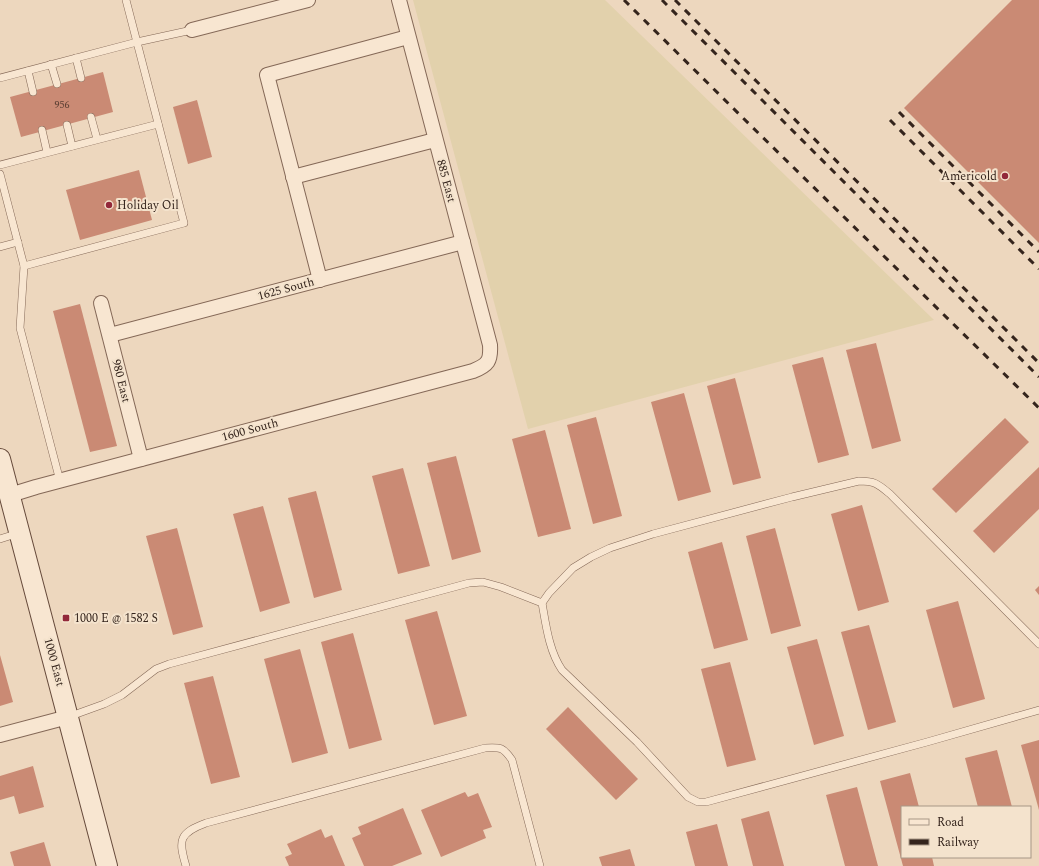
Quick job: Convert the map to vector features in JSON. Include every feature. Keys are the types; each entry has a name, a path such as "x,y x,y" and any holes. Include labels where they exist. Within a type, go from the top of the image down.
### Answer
{"street":[{"path":"192,30 308,0"},
{"name":"885 East","path":"399,0 490,345 488,361"},
{"path":"320,280 267,75 408,37"},
{"path":"294,177 435,140"},
{"name":"1625 South","path":"110,335 463,242"},
{"name":"980 East","path":"101,303 141,459"},
{"name":"1600 South","path":"5,489 36,487 60,481 473,370 482,367 488,361"},
{"name":"1000 East","path":"0,459 5,489 19,533 108,866"},
{"path":"0,735 68,717"}],"lane":[{"path":"24,266 184,223 126,0"},
{"path":"0,78 137,42 192,30"},
{"path":"76,58 81,78"},
{"path":"51,64 56,84"},
{"path":"28,71 33,92"},
{"path":"91,117 97,139"},
{"path":"0,165 158,124"},
{"path":"67,125 72,146"},
{"path":"42,130 47,152"},
{"path":"0,174 24,266 20,328 60,481"},
{"path":"0,247 18,242"},
{"path":"1039,644 890,494 871,481 859,481 811,492 653,534 610,548 591,557 574,568 549,593 542,603 549,639 557,663 562,670 637,742 688,797 698,802 706,802 1039,710"},
{"path":"0,539 19,533"},
{"path":"68,717 104,704 122,694 156,669 168,664 469,583 483,582 501,587 542,603"},
{"path":"186,866 182,851 182,841 186,834 193,828 206,823 485,748 497,747 506,751 512,760 540,866"}],"shaded area":[{"path":"413,0 605,0 934,320 528,429"}],"building":[{"name":"Americold","path":"1012,0 1039,0 1039,243 904,108"},
{"path":"103,72 113,112 21,137 10,97"},
{"path":"197,100 212,157 188,164 173,107"},
{"name":"Holiday Oil","path":"139,170 152,220 80,240 66,190"},
{"path":"80,304 117,446 90,452 53,311"},
{"path":"876,343 901,441 872,449 846,350"},
{"path":"823,357 849,455 818,463 792,365"},
{"path":"735,378 761,478 733,485 707,386"},
{"path":"684,393 711,492 678,501 651,402"},
{"path":"596,417 622,516 593,524 567,425"},
{"path":"1005,418 1029,442 956,513 932,489"},
{"path":"545,430 571,529 538,537 512,439"},
{"path":"456,456 481,552 452,560 427,463"},
{"path":"1039,467 1039,509 994,553 973,531"},
{"path":"403,468 430,566 398,574 372,476"},
{"path":"316,491 342,590 314,598 288,498"},
{"path":"862,505 889,602 858,611 831,514"},
{"path":"263,506 290,603 260,612 233,514"},
{"path":"177,528 203,627 173,635 146,536"},
{"path":"775,528 801,626 771,634 746,536"},
{"path":"722,542 748,640 714,649 688,552"},
{"path":"1039,586 1039,595 1035,590"},
{"path":"958,601 985,699 953,708 926,610"},
{"path":"437,611 467,716 434,725 405,620"},
{"path":"869,625 896,722 868,730 841,632"},
{"path":"353,633 382,740 349,749 321,642"},
{"path":"817,639 844,736 814,745 787,647"},
{"path":"300,649 328,753 292,763 264,659"},
{"path":"0,655 13,702 0,706"},
{"path":"730,662 756,760 727,767 701,669"},
{"path":"213,676 240,777 211,784 184,683"},
{"path":"568,707 638,779 616,800 546,729"},
{"path":"1039,740 1039,810 1021,745"},
{"path":"997,750 1012,806 978,806 965,758"},
{"path":"33,766 44,807 19,814 14,796 0,800 0,776"},
{"path":"910,773 919,806 901,806 901,858 932,858 934,866 903,866 880,781"},
{"path":"857,787 878,866 845,866 826,795"},
{"path":"465,792 468,797 478,793 492,827 483,830 486,838 441,857 421,810"},
{"path":"403,808 422,854 392,866 364,866 352,838 361,834 358,827"},
{"path":"769,811 784,866 753,866 741,819"},
{"path":"717,824 728,866 695,866 686,832"},
{"path":"321,829 325,838 332,835 345,866 289,866 285,857 292,854 287,844"},
{"path":"44,842 51,866 14,866 10,852"},
{"path":"630,849 635,866 602,866 599,857"}],"railway":[{"path":"624,0 1039,408"},
{"path":"662,0 1039,377"},
{"path":"675,0 1039,363"},
{"path":"899,112 1039,252"},
{"path":"890,120 1039,269"}],"place":[{"name":"Americold","path":"1005,176"},
{"name":"Holiday Oil","path":"109,205"},
{"name":"1000 E @ 1582 S","path":"66,618"}]}
